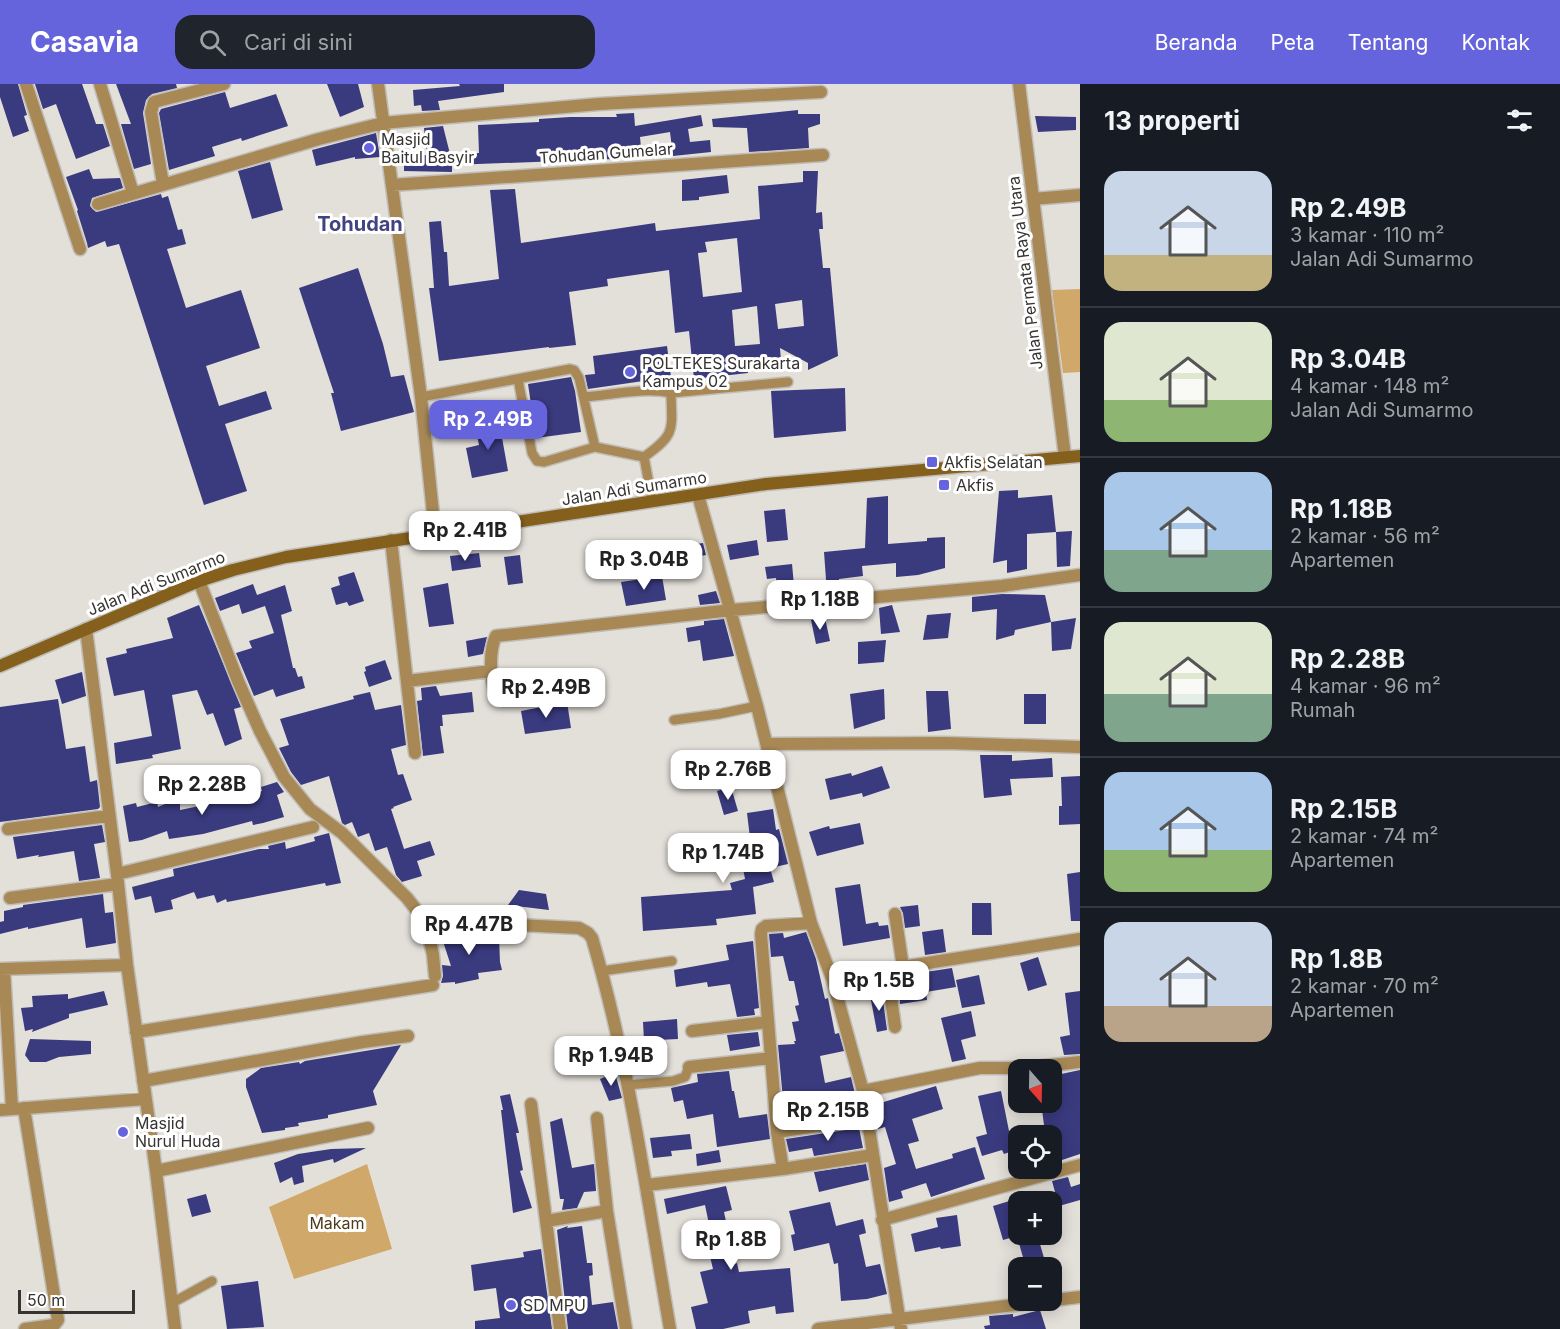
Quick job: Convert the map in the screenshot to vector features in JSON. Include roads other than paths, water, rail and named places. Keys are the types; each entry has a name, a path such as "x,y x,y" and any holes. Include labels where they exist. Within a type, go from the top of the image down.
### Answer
{"main road":[{"name":"Jalan Adi Sumarmo","path":"0,666 199,581 264,561 391,540 436,528 499,526 651,495 698,495 766,484 1080,456"}],"street":[{"path":"26,84 80,249"},
{"path":"100,84 133,194"},
{"path":"163,184 151,112 154,102 224,84"},
{"path":"378,84 421,397 436,528"},
{"name":"Jalan Permata Raya Utara","path":"1019,84 1065,457"},
{"path":"98,204 319,139 383,123 599,104 821,92"},
{"name":"Tohudan Gumelar","path":"392,185 823,155"},
{"path":"1033,198 1080,195"},
{"path":"698,495 732,610 811,923 832,978 863,1091 900,1324"},
{"path":"391,540 415,753"},
{"path":"532,700 511,701 498,698 491,671 496,636 732,610 1002,586 1080,575"},
{"path":"136,1032 434,981 433,954 425,919 342,833 310,809 284,777 271,755 242,691 199,581"},
{"path":"86,629 108,816 118,879 126,965 156,1171 175,1329"},
{"path":"407,681 491,671"},
{"path":"767,744 945,743 1080,747"},
{"path":"8,829 108,816"},
{"path":"10,898 118,879 313,827"},
{"path":"895,914 903,967"},
{"path":"425,919 579,928 592,938 602,971 647,1185 670,1329"},
{"path":"783,1169 777,1132 761,934 762,929 766,926 811,923"},
{"path":"832,978 1080,939"},
{"path":"25,1329 54,1326 58,1320 12,1109 2,969 126,965"},
{"path":"887,969 895,1027"},
{"path":"692,1031 768,1022"},
{"path":"143,1081 408,1036"},
{"path":"689,1067 771,1058"},
{"path":"863,1091 980,1068 1025,1068 1080,1062"},
{"path":"12,1109 145,1099"},
{"path":"531,1104 560,1329"},
{"path":"597,1118 607,1211 626,1329"},
{"path":"777,1132 867,1118"},
{"path":"156,1171 368,1128"},
{"path":"647,1185 783,1169 873,1155"},
{"path":"882,1220 1080,1165"},
{"path":"546,1221 607,1211"},
{"path":"818,1329 900,1324 1080,1297"}],"lane":[{"path":"421,397 574,370 579,378 595,447"},
{"path":"518,379 532,453 537,461 544,462 595,447 644,457 667,439 671,427 670,393"},
{"path":"584,397 660,391 670,393 788,382"},
{"path":"644,457 651,495"},
{"path":"674,720 757,706"},
{"path":"602,971 672,961"},
{"path":"627,1085 680,1079 685,1077 689,1067"},
{"path":"172,1303 212,1281"}],"place":[{"name":"Masjid Baitul Basyir","path":"369,148"},
{"name":"POLTEKES Surakarta Kampus 02","path":"630,372"},
{"name":"Akfis Selatan","path":"932,462"},
{"name":"Akfis","path":"944,485"},
{"name":"Masjid Nurul Huda","path":"123,1132"},
{"name":"SD MPU","path":"511,1305"}],"district":[{"name":"Tohudan","path":"360,224"}],"park label":[{"name":"Makam","path":"337,1223"}]}
